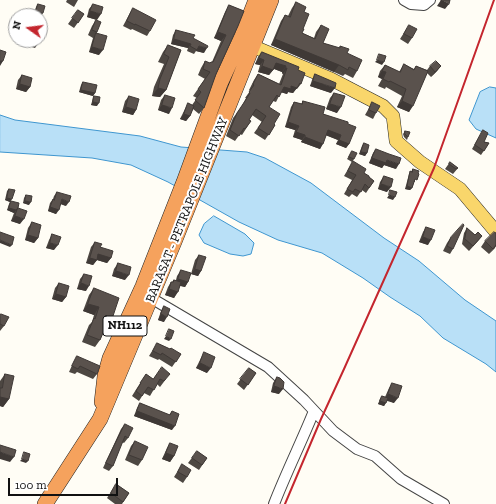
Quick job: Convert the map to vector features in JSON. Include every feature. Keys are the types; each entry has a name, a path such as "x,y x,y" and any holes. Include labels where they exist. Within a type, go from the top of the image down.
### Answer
{"highway":[{"name":"BARASAT - PETRAPOLE HIGHWAY","path":"45,504 100,419 151,298 168,240 210,111 256,0"},
{"name":"BARASAT - PETRAPOLE HIGHWAY","path":"100,419 105,376 110,358 143,286 168,240 224,117 271,0"}],"main road":[{"path":"252,46 331,79 383,106 394,116 396,141 420,162 460,189 496,232"}],"street":[{"path":"404,0 411,4 424,5 430,0"},
{"path":"151,298 268,367 304,400 333,431 357,449 375,456 401,478 444,504"},
{"path":"274,504 314,412"}],"water":[{"path":"490,87 496,88 496,138 476,129 469,120 480,92"},
{"path":"0,115 15,120 140,136 181,147 247,152 265,158 311,183 384,238 419,261 465,300 496,321 496,372 486,364 443,338 420,316 322,253 278,240 239,222 168,182 131,165 92,158 0,152"},
{"path":"214,216 245,234 254,243 251,254 243,256 230,254 204,243 199,235 204,224"}],"building":[{"path":"441,0 450,0 449,4"},
{"path":"296,2 306,7 304,12 309,14 302,33 315,39 321,25 329,29 323,43 349,49 347,53 362,60 357,71 349,67 348,70 275,39 285,15 290,17"},
{"path":"38,4 45,6 44,8 37,8"},
{"path":"93,4 103,7 101,14 90,11"},
{"path":"229,5 244,11 216,74 204,108 195,100 201,92 198,89 210,72 203,69 205,61 210,63 213,62 226,35 218,32"},
{"path":"133,8 156,20 150,31 127,21"},
{"path":"78,10 84,14 78,23 72,18"},
{"path":"96,20 101,22 97,32 92,30"},
{"path":"409,25 417,29 412,38 404,34"},
{"path":"176,30 195,35 193,38 208,46 207,48 199,46 197,50 190,46 191,44 174,39"},
{"path":"96,33 107,36 103,50 92,47"},
{"path":"168,45 181,50 166,90 158,88 169,57 164,54"},
{"path":"0,50 6,52 3,61 0,61"},
{"path":"262,52 299,67 298,70 305,73 301,84 300,83 297,88 291,86 291,89 284,87 279,97 277,95 269,107 280,114 269,135 258,128 266,116 256,109 249,120 251,121 239,136 230,130 237,113 254,85 253,84 258,74 281,85 287,68 285,68 286,66 276,63 273,70 262,66 264,60 259,58"},
{"path":"379,54 386,56 384,62 377,60"},
{"path":"436,61 441,66 435,72 430,66"},
{"path":"404,64 414,70 416,66 428,71 413,106 402,101 406,89 383,79 386,72 382,71 385,65 400,72"},
{"path":"315,74 336,83 335,88 313,81"},
{"path":"22,75 32,78 30,87 20,84"},
{"path":"83,82 97,85 95,93 81,90"},
{"path":"334,93 345,96 341,107 330,104"},
{"path":"165,95 175,98 172,108 162,105"},
{"path":"94,96 100,97 99,103 93,102"},
{"path":"129,96 139,99 136,110 126,107"},
{"path":"303,101 325,107 323,114 348,122 348,124 356,127 349,144 339,140 341,135 328,130 323,144 296,132 299,126 288,122 294,102 302,104"},
{"path":"372,102 380,106 376,113 369,110"},
{"path":"188,103 194,106 190,116 184,114"},
{"path":"483,130 488,133 484,142 489,143 484,151 475,145"},
{"path":"405,131 410,132 408,137 405,134"},
{"path":"364,143 369,145 367,153 361,152"},
{"path":"376,149 401,158 399,164 387,160 386,163 372,158"},
{"path":"352,151 357,153 354,159 349,157"},
{"path":"353,161 366,169 364,173 374,181 369,188 365,184 361,192 355,189 353,192 347,189 356,175 348,171"},
{"path":"450,162 458,168 456,169 449,164"},
{"path":"413,169 419,171 419,174 417,180 415,179 412,188 407,186 410,171 412,172"},
{"path":"384,176 393,179 391,187 381,184"},
{"path":"9,189 15,190 12,199 7,198"},
{"path":"390,190 397,192 395,197 389,195"},
{"path":"57,192 71,196 69,202 62,199 59,210 50,207"},
{"path":"26,195 32,196 31,202 25,201"},
{"path":"11,201 19,203 16,210 9,208"},
{"path":"18,208 27,211 24,219 15,216"},
{"path":"32,222 41,225 38,238 28,235"},
{"path":"463,224 464,225 453,249 447,246 451,237"},
{"path":"426,227 435,230 431,240 423,237"},
{"path":"467,228 475,235 478,232 482,236 473,246 465,239"},
{"path":"0,232 14,237 12,245 0,240"},
{"path":"494,232 496,233 496,245 493,249 485,241"},
{"path":"52,234 61,237 58,245 50,243"},
{"path":"95,242 102,244 100,247 113,251 111,258 98,254 97,260 90,258"},
{"path":"199,255 206,257 201,271 195,269"},
{"path":"118,263 131,267 129,275 116,271"},
{"path":"181,270 191,273 188,282 178,279"},
{"path":"84,274 92,276 89,286 81,283"},
{"path":"174,280 181,282 178,292 169,289 171,282"},
{"path":"59,283 69,286 66,297 56,294"},
{"path":"94,288 119,298 111,322 108,321 100,340 87,335 99,307 88,304"},
{"path":"164,306 170,309 167,317 161,314"},
{"path":"1,314 9,317 4,326 0,324"},
{"path":"169,329 174,331 171,339 166,336"},
{"path":"157,343 170,349 171,348 181,354 176,362 162,353 161,355 153,351"},
{"path":"204,352 215,357 211,368 200,363"},
{"path":"77,356 100,366 97,374 80,366 78,369 72,366"},
{"path":"162,367 170,374 164,381 160,379 154,390 148,387 142,396 136,391 146,374 153,379"},
{"path":"249,368 256,373 248,385 240,379"},
{"path":"5,374 14,376 9,399 0,397 0,388 2,388"},
{"path":"277,377 284,382 283,389 274,386"},
{"path":"392,383 402,386 398,398 388,394"},
{"path":"382,396 388,398 386,403 380,401"},
{"path":"140,403 170,415 172,411 179,414 175,426 137,411"},
{"path":"125,424 133,428 128,438 125,436 113,466 106,463"},
{"path":"135,441 148,447 142,460 129,455"},
{"path":"170,443 178,446 174,456 166,453"},
{"path":"0,445 16,450 14,457 0,452"},
{"path":"197,451 207,458 202,465 192,458"},
{"path":"24,452 30,454 28,461 22,459"},
{"path":"182,464 191,470 187,477 178,472"},
{"path":"116,484 129,493 123,502 111,493"}],"railway":[{"path":"285,504 321,419 434,168 494,0"}]}
